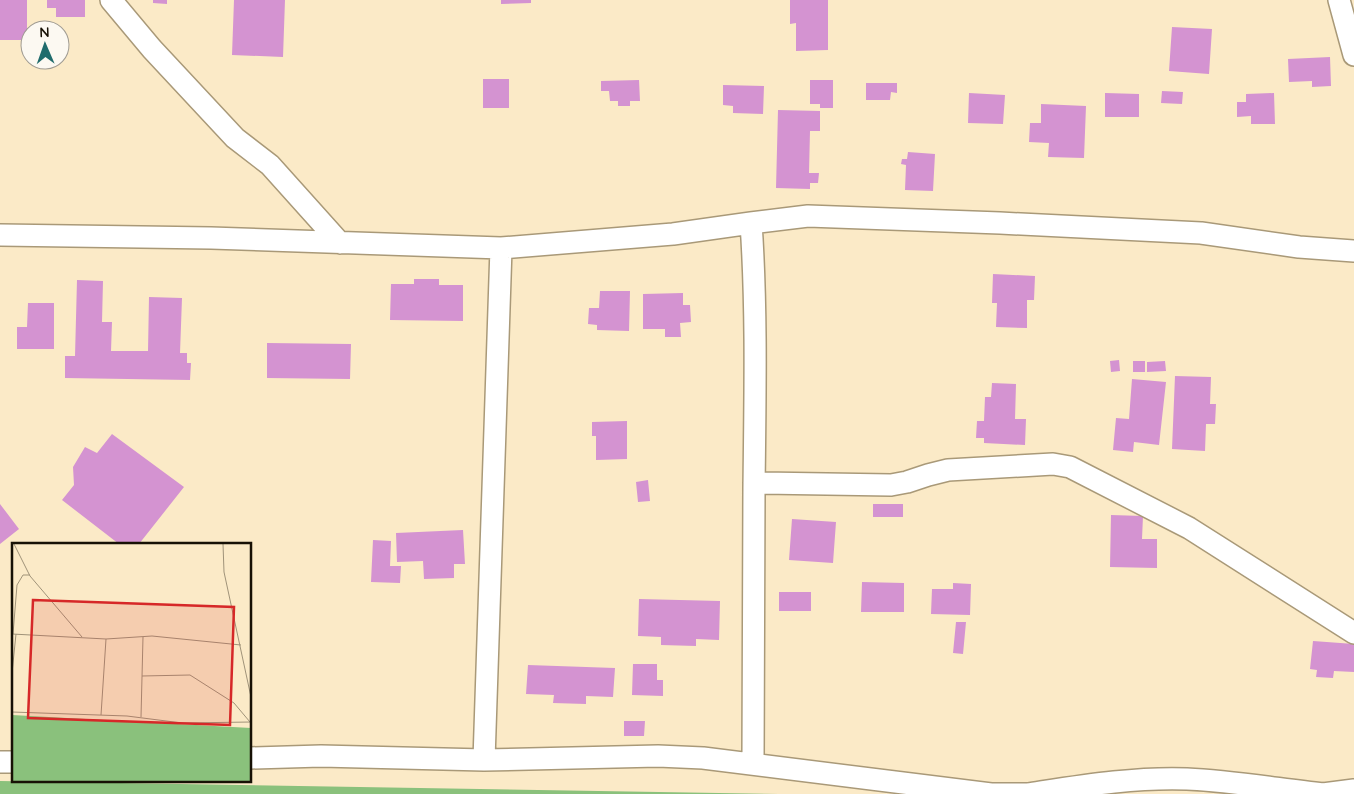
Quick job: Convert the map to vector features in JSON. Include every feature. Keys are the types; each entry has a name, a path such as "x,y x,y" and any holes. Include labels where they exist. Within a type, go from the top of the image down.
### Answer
{"street":[{"path":"111,0 152,49 235,138 270,165 340,242"},
{"path":"1339,0 1354,55"},
{"path":"0,235 211,238 501,248 673,234 808,216 1201,233 1299,247 1354,251"},
{"path":"752,223 755,277 752,602 753,764"},
{"path":"484,760 501,248"},
{"path":"754,483 891,485 948,470 1053,464 1070,467 1189,528 1354,633"},
{"path":"251,758 321,756 484,760 658,756 703,758 991,794 1028,794 1140,779 1178,779 1235,783 1323,794 1354,790"}],"green space":[{"path":"0,781 779,794 0,794"}],"building":[{"path":"0,0 27,0 27,20 20,20 20,40 0,40"},
{"path":"47,0 85,0 85,17 56,17 56,8 47,8"},
{"path":"153,0 167,0 167,4 153,3"},
{"path":"234,0 285,0 283,57 232,55"},
{"path":"501,0 531,0 531,3 501,4"},
{"path":"790,0 828,0 828,50 796,51 796,23 790,24"},
{"path":"1172,27 1212,29 1209,74 1169,71"},
{"path":"1330,57 1331,86 1312,87 1312,81 1289,82 1288,59"},
{"path":"483,79 509,79 509,108 483,108"},
{"path":"639,80 640,101 630,101 630,106 618,106 618,101 610,101 609,91 601,91 601,81"},
{"path":"810,80 833,80 833,108 820,108 820,104 810,104"},
{"path":"866,83 897,83 897,93 891,92 890,100 866,100"},
{"path":"723,85 764,86 763,114 733,113 733,106 723,105"},
{"path":"1162,91 1183,92 1182,104 1161,103"},
{"path":"969,93 1005,95 1003,124 968,123"},
{"path":"1105,93 1139,94 1139,117 1105,117"},
{"path":"1274,93 1275,124 1251,124 1251,116 1237,117 1237,102 1246,102 1246,94"},
{"path":"1041,104 1086,106 1084,158 1048,157 1049,143 1029,142 1030,123 1041,123"},
{"path":"778,110 820,111 820,131 810,131 809,173 819,173 818,183 810,183 810,189 776,188"},
{"path":"908,152 935,154 933,191 905,190 906,165 901,164 902,159 907,159"},
{"path":"993,274 1035,276 1034,300 1027,300 1027,328 996,327 997,303 992,303"},
{"path":"414,279 439,279 439,285 463,285 463,321 390,320 391,284 414,284"},
{"path":"77,280 103,281 102,322 112,322 111,351 148,351 149,297 182,298 180,353 187,353 187,363 191,363 190,380 65,378 65,356 75,356"},
{"path":"600,291 630,291 629,331 597,330 597,325 588,324 589,308 599,308"},
{"path":"683,293 683,305 690,305 691,322 680,323 681,337 665,337 665,329 643,329 643,294"},
{"path":"28,303 54,303 54,349 17,349 17,327 27,327"},
{"path":"267,343 351,344 350,379 267,378"},
{"path":"1119,360 1120,371 1111,372 1110,361"},
{"path":"1133,361 1145,361 1145,372 1133,372"},
{"path":"1165,361 1166,371 1147,372 1147,362"},
{"path":"1175,376 1211,377 1210,404 1216,404 1215,424 1206,424 1205,451 1172,449"},
{"path":"1132,379 1166,382 1159,445 1134,442 1133,452 1113,450 1116,418 1129,419"},
{"path":"992,383 1016,384 1015,419 1026,419 1025,445 984,443 984,438 976,438 977,421 984,421 985,397 991,397"},
{"path":"627,421 627,459 596,460 596,436 592,436 592,422"},
{"path":"112,434 184,487 140,543 118,543 62,500 74,485 73,467 85,447 97,453"},
{"path":"648,480 650,501 638,502 636,482"},
{"path":"0,504 19,529 0,544"},
{"path":"873,504 903,504 903,517 873,517"},
{"path":"1111,515 1143,516 1142,539 1157,539 1157,568 1110,567"},
{"path":"792,519 836,522 833,563 789,560"},
{"path":"463,530 465,564 454,564 454,578 424,579 423,561 397,562 396,533"},
{"path":"373,540 391,541 390,566 401,566 400,583 371,582"},
{"path":"862,582 904,583 904,612 861,612"},
{"path":"953,583 971,584 970,615 931,614 932,589 953,589"},
{"path":"779,592 811,592 811,611 779,611"},
{"path":"639,599 720,601 719,640 696,639 696,646 661,645 661,637 638,636"},
{"path":"956,622 966,622 963,654 953,653"},
{"path":"1313,641 1354,644 1354,672 1334,671 1333,678 1316,677 1317,670 1310,669"},
{"path":"633,664 657,664 657,680 663,680 663,696 632,695"},
{"path":"528,665 615,668 613,697 586,696 586,704 553,703 554,695 526,694"},
{"path":"624,721 645,721 644,736 624,736"}]}
